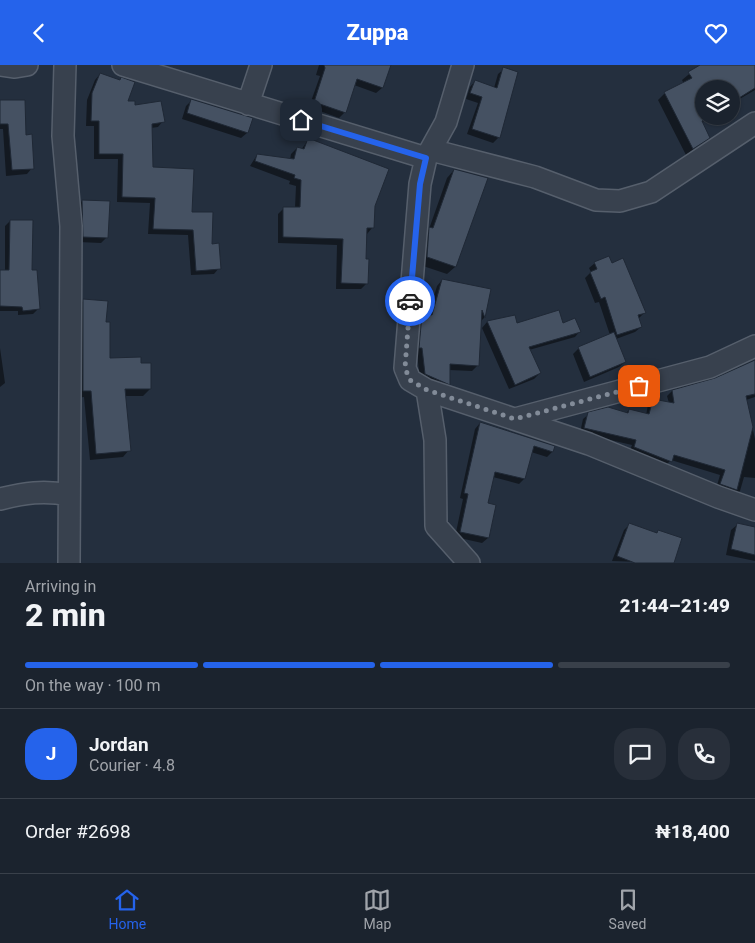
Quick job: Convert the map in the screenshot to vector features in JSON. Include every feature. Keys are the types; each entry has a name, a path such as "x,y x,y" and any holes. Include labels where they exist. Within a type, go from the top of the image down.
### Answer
{"street":[{"path":"0,65 15,67 27,65"},
{"path":"65,65 63,136 71,226 69,563"},
{"path":"123,65 248,104 428,154 535,177 596,200 620,201 651,192 755,123"},
{"path":"248,104 261,65"},
{"path":"463,65 446,122 428,154 420,184 405,368 410,380 427,390 589,444 718,497 755,510"},
{"path":"515,419 710,367 755,346"},
{"path":"427,390 435,440 436,526 469,563"},
{"path":"0,499 34,492 50,491 69,495"}],"building":[{"path":"324,65 391,65 383,88 357,79 346,113 314,102 325,68"},
{"path":"700,65 755,65 755,88 740,97 740,80 695,80 695,125 704,125 710,138 693,149 664,92 692,78 688,72"},
{"path":"503,67 518,72 500,138 472,129 482,97 470,93 475,80 497,88"},
{"path":"100,73 120,80 121,77 135,82 128,101 135,101 135,105 161,101 165,122 152,124 153,167 194,169 192,212 213,212 212,244 219,243 221,269 196,271 193,230 153,229 155,198 122,197 123,154 99,154 99,121 91,121 92,93"},
{"path":"191,99 253,118 248,133 187,113"},
{"path":"0,100 25,100 26,135 32,134 34,169 12,170 8,124 0,124"},
{"path":"308,138 389,169 375,206 374,228 367,228 366,259 369,259 368,284 341,283 343,239 283,237 283,207 300,207 301,180 294,178 295,175 255,161 257,154 294,159 297,147 304,149"},
{"path":"454,169 488,178 456,267 427,257 429,227 433,228"},
{"path":"82,200 110,201 108,238 83,237"},
{"path":"10,220 33,220 32,270 37,270 40,309 23,311 22,307 0,306 0,270 9,270"},
{"path":"609,256 612,263 623,258 646,313 638,315 642,327 617,335 605,297 601,299 590,272 597,269 594,262"},
{"path":"442,279 491,289 485,318 482,310 479,366 450,364 450,385 425,374 422,348 419,348 422,314 432,315"},
{"path":"83,299 108,301 106,322 110,322 110,358 141,357 141,363 151,363 151,389 125,389 131,451 96,454 91,391 83,391"},
{"path":"559,310 563,323 575,318 581,332 529,347 541,373 515,385 487,321 515,315 517,323"},
{"path":"614,332 626,362 590,377 578,347"},
{"path":"755,360 755,394 746,396 753,427 737,490 720,484 725,470 674,455 672,462 634,447 636,440 584,428 588,412 608,407 628,413 629,409 649,414 653,399 674,403 672,390 715,378"},
{"path":"480,422 555,446 553,452 534,446 525,479 495,472 488,503 496,505 489,538 460,532 468,494 464,493"},
{"path":"629,523 657,533 658,530 682,538 674,563 635,563 617,556"},
{"path":"737,523 755,527 755,555 731,549"}],"way so far":[{"path":"410,301 405,368 410,380 427,390 515,419 639,386"}],"route":[{"path":"301,120 426,158 420,184 410,301"}]}
